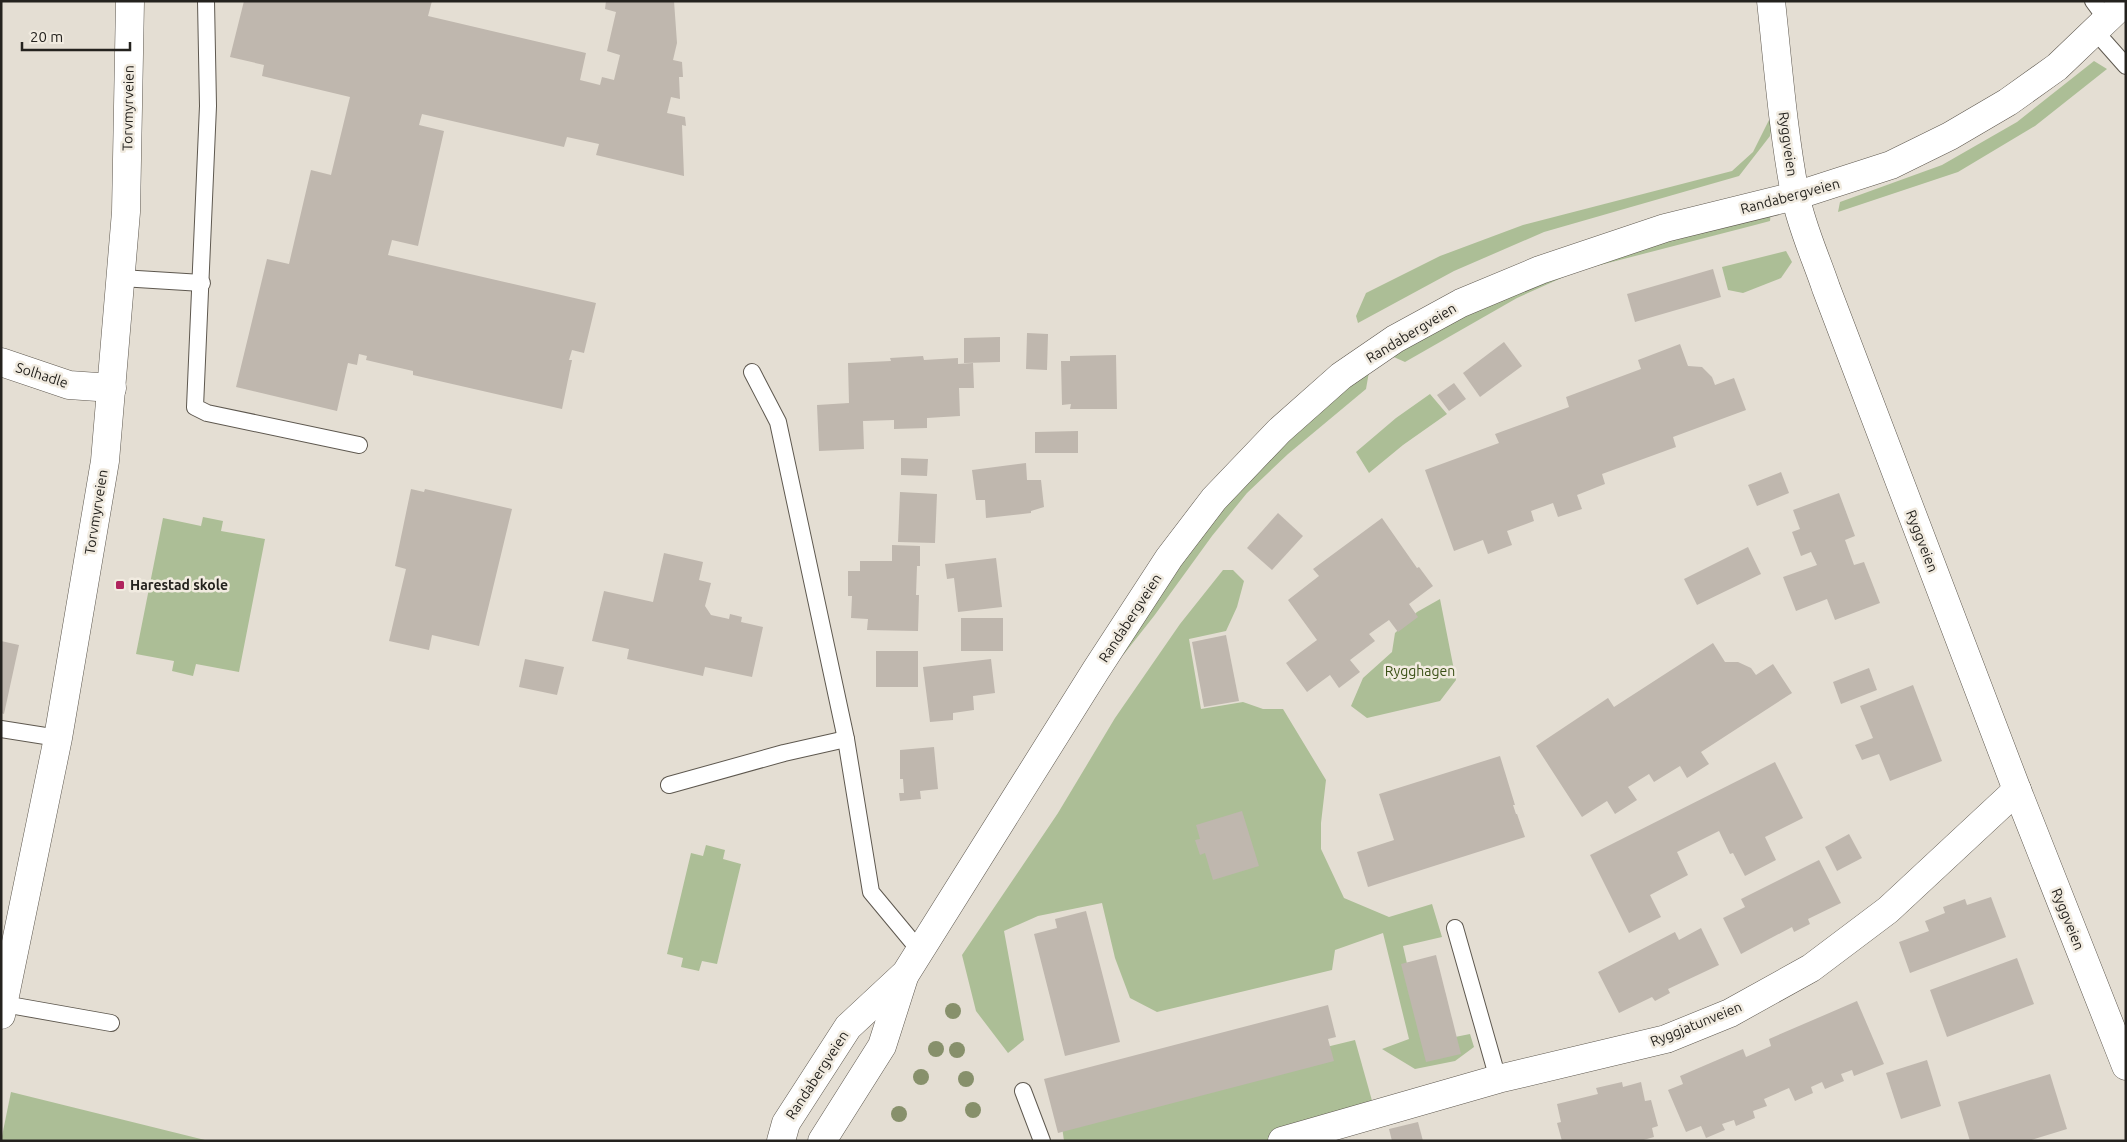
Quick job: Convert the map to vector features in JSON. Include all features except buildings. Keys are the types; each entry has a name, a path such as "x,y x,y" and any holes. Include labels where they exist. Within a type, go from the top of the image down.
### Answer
{"main road":[{"name":"Torvmyrveien","path":"2,1010 58,738 102,477 112,388 126,212 130,1"},
{"name":"Ryggveien","path":"1771,1 1795,196 1826,288 2017,790 2126,1066"},
{"name":"Randabergveien","path":"822,1141 882,1046 913,962 1091,678 1169,558 1214,499 1279,431 1341,376 1396,339 1461,303 1540,270 1665,228 1795,196 1891,165 1950,136 2008,102 2057,67 2105,13"},
{"name":"Solhadle","path":"1,362 70,385 112,388"},
{"name":"Ryggjatunveien","path":"1282,1141 1498,1079 1666,1039 1730,1013 1811,968 1888,910 2017,790"},
{"name":"Randabergveien","path":"780,1141 786,1123 848,1028 913,962"}],"lane":[{"path":"206,1 208,106 202,283 195,407 207,413 359,445"},
{"path":"2105,13 2126,66"},
{"path":"121,278 202,283"},
{"path":"752,372 778,422 846,739 871,892 913,962"},
{"path":"1,729 58,738"},
{"path":"669,785 784,753 846,739"},
{"path":"1455,928 1498,1079"},
{"path":"2,1010 111,1023"},
{"path":"1023,1092 1042,1141"}],"green space":[{"path":"2094,61 2107,69 2035,126 1958,172 1838,212 1840,202 1942,165 2017,122"},
{"path":"1776,106 1770,136 1739,176 1544,232 1454,271 1358,323 1356,316 1366,293 1440,256 1523,225 1732,171 1753,152"},
{"path":"1771,212 1770,221 1577,271 1517,298 1405,362 1387,354 1538,273"},
{"path":"1786,251 1792,262 1781,278 1743,293 1728,290 1722,267"},
{"path":"1370,366 1366,389 1288,454 1247,493 1212,536 1124,654 1117,657 1210,510"},
{"path":"1430,394 1447,414 1403,445 1369,473 1356,452 1396,418"},
{"path":"203,517 223,521 221,531 265,539 239,672 196,664 193,676 172,671 174,661 136,654 163,518 201,526"},
{"path":"1223,570 1233,570 1244,581 1237,607 1226,631 1189,639 1201,709 1243,702 1263,709 1283,709 1326,780 1321,823 1321,849 1344,898 1389,917 1432,904 1442,937 1403,946 1425,1043 1470,1034 1474,1047 1455,1061 1415,1069 1382,1049 1409,1039 1383,933 1335,950 1332,970 1157,1012 1130,998 1115,958 1102,903 1038,916 1004,931 1024,1040 1008,1053 976,1011 962,955 1058,813 1115,718 1180,624"},
{"name":"Rygghagen","path":"1440,599 1456,680 1440,701 1367,718 1351,706 1363,678 1392,652 1395,633 1417,612"},
{"path":"706,845 725,850 723,859 741,864 717,964 702,961 699,971 681,967 683,958 667,954 691,853 703,856"},
{"path":"1355,1040 1376,1115 1282,1141 1064,1141 1060,1112"},
{"path":"11,1092 209,1141 1,1141"}],"place":[{"name":"Harestad skole","path":"120,585"}]}
